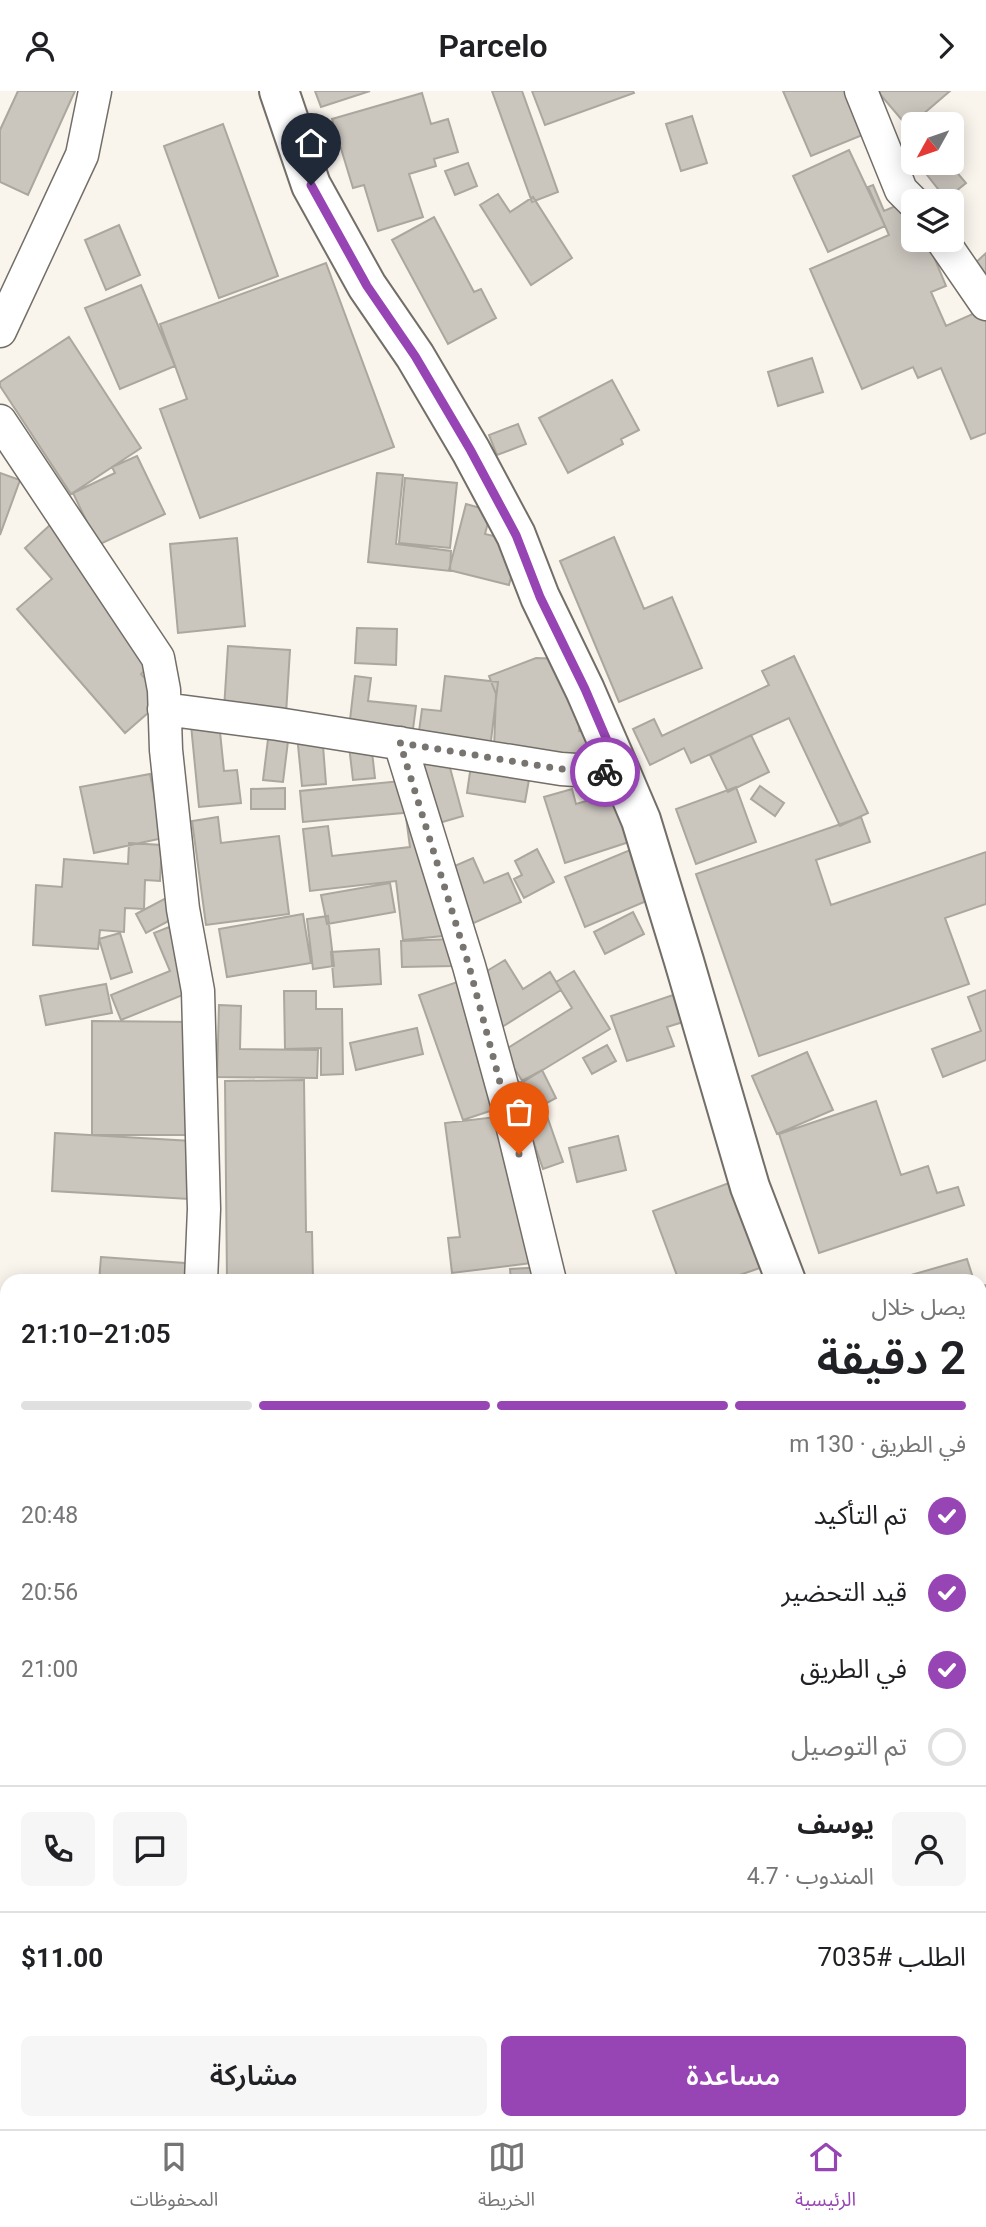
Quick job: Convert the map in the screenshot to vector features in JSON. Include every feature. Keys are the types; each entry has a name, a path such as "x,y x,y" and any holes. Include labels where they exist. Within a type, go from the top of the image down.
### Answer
{"street":[{"path":"0,331 82,155 96,91"},
{"path":"279,91 311,185 367,286 415,356 471,451 516,535 540,597 585,689 621,773 641,820 750,1187 783,1274"},
{"path":"861,91 901,190"},
{"path":"950,252 986,304"},
{"path":"0,421 158,658 164,690 166,750 183,909 198,991 204,1209 201,1274"},
{"path":"164,709 561,769 621,773"},
{"path":"400,743 469,966 504,1091 548,1274"}],"building":[{"path":"18,91 75,91 28,195 0,182 0,130"},
{"path":"315,91 370,91 321,107"},
{"path":"492,91 522,91 558,192 532,202"},
{"path":"532,91 633,91 634,93 545,125"},
{"path":"783,91 848,91 865,134 811,156"},
{"path":"950,91 926,112 901,112 901,119 879,93"},
{"path":"422,93 431,124 448,119 458,152 434,159 436,166 409,174 423,217 378,231 364,185 353,188 332,119"},
{"path":"692,116 707,163 681,171 666,124"},
{"path":"223,124 278,276 219,298 164,146"},
{"path":"849,150 885,226 828,252 793,176"},
{"path":"468,163 477,186 455,195 445,171"},
{"path":"927,175 959,175 966,183 958,189 938,189"},
{"path":"873,185 884,211 901,204 901,252 932,252 946,286 931,292 946,326 986,308 986,433 971,439 941,368 918,378 913,367 862,389 810,269 889,235 868,187"},
{"path":"498,194 510,212 533,197 572,258 531,285 480,205"},
{"path":"434,217 474,292 481,289 496,318 448,344 392,240"},
{"path":"119,225 140,275 106,290 85,240"},
{"path":"986,253 986,283 971,267"},
{"path":"326,263 394,447 200,518 160,409 187,399 160,324"},
{"path":"141,285 175,366 120,389 85,308"},
{"path":"69,337 141,448 71,494 0,386 0,382"},
{"path":"812,358 823,392 778,406 768,372"},
{"path":"612,380 639,430 621,439 623,444 568,473 539,418"},
{"path":"518,424 526,444 497,455 489,435"},
{"path":"137,456 165,514 98,545 73,493 115,473 112,467"},
{"path":"0,473 20,480 0,535"},
{"path":"377,473 403,475 396,544 451,551 450,571 368,562"},
{"path":"405,478 457,483 450,548 399,543"},
{"path":"466,504 491,511 485,534 520,542 509,585 449,570"},
{"path":"50,525 160,657 141,674 164,699 125,733 17,609 52,579 25,548"},
{"path":"614,537 644,609 672,597 702,668 619,702 560,561"},
{"path":"237,538 245,626 178,633 170,544"},
{"path":"357,628 397,629 396,665 355,663"},
{"path":"228,646 290,650 286,714 224,709"},
{"path":"794,656 868,813 840,826 789,718 691,763 684,748 650,765 633,729 654,719 662,736 769,685 762,671"},
{"path":"536,658 563,659 580,703 579,731 605,733 604,784 494,750 496,694 489,676"},
{"path":"355,676 371,678 368,701 416,706 412,737 349,729"},
{"path":"445,676 498,682 490,749 418,739 422,709 441,711"},
{"path":"219,722 224,771 237,770 241,803 199,807 191,725"},
{"path":"269,731 289,733 283,782 263,780"},
{"path":"322,733 326,784 302,786 297,735"},
{"path":"751,735 769,772 728,792 710,755"},
{"path":"371,743 375,778 353,780 349,746"},
{"path":"446,753 463,816 439,823 422,759"},
{"path":"471,765 530,774 525,802 467,793"},
{"path":"150,774 163,838 94,853 80,787"},
{"path":"411,780 414,812 303,822 300,791"},
{"path":"760,786 784,803 775,816 751,799"},
{"path":"736,787 756,842 696,864 676,809"},
{"path":"285,788 285,809 251,809 251,789"},
{"path":"572,789 576,804 617,792 632,841 565,863 544,797"},
{"path":"429,814 443,936 403,940 396,881 310,891 303,829 328,826 332,856 410,847 406,817"},
{"path":"218,817 221,843 279,836 289,914 206,925 192,821"},
{"path":"861,817 870,842 816,860 831,905 986,852 986,904 945,918 969,984 759,1056 696,874"},
{"path":"129,843 162,845 160,881 145,880 144,909 125,908 124,932 100,930 98,949 33,945 36,885 62,887 64,859 128,864"},
{"path":"635,848 656,897 585,927 565,877"},
{"path":"537,849 554,882 524,898 514,879 522,875 515,861"},
{"path":"473,858 484,883 508,873 521,902 467,926 443,871"},
{"path":"390,883 395,912 327,924 321,895"},
{"path":"168,897 178,916 146,933 136,914"},
{"path":"633,912 644,934 605,954 594,932"},
{"path":"303,914 311,963 227,977 219,929"},
{"path":"328,916 334,966 313,969 307,919"},
{"path":"169,927 195,990 121,1020 111,995 170,971 154,933"},
{"path":"120,933 132,972 111,979 99,939"},
{"path":"453,939 454,966 402,967 401,941"},
{"path":"379,949 381,984 334,987 331,952"},
{"path":"505,960 523,989 550,972 561,990 502,1027 472,980"},
{"path":"574,971 610,1029 523,1082 503,1051 572,1008 556,982"},
{"path":"466,979 496,1109 463,1120 419,995"},
{"path":"106,984 112,1013 46,1025 40,996"},
{"path":"986,990 986,1060 943,1077 932,1049 981,1031 968,997"},
{"path":"284,991 316,991 316,1009 342,1009 343,1074 321,1075 321,1048 285,1049"},
{"path":"673,995 683,1022 667,1027 674,1046 627,1061 611,1016"},
{"path":"219,1005 241,1006 240,1049 318,1050 317,1078 217,1077"},
{"path":"92,1021 194,1022 194,1135 92,1135"},
{"path":"417,1028 423,1054 356,1070 350,1043"},
{"path":"607,1045 616,1061 592,1074 583,1058"},
{"path":"807,1052 833,1110 777,1134 752,1076"},
{"path":"542,1070 556,1098 530,1112 516,1084"},
{"path":"304,1080 306,1232 312,1232 313,1274 227,1274 225,1081"},
{"path":"876,1101 901,1175 928,1166 937,1193 958,1187 964,1205 819,1253 779,1134"},
{"path":"546,1113 563,1162 543,1169 526,1120"},
{"path":"504,1116 532,1263 452,1273 448,1238 460,1237 445,1123"},
{"path":"55,1133 192,1141 189,1199 52,1191"},
{"path":"618,1136 626,1170 577,1182 569,1148"},
{"path":"729,1183 760,1268 742,1274 676,1274 653,1211"},
{"path":"101,1257 199,1264 198,1274 100,1274"},
{"path":"967,1259 972,1274 914,1274"},
{"path":"546,1267 546,1274 510,1274 510,1269"}],"way so far":[{"path":"519,1154 469,966 400,743 561,769 605,772"}],"route":[{"path":"311,185 367,286 415,356 471,451 516,535 540,597 585,689 621,773 605,772"}]}
